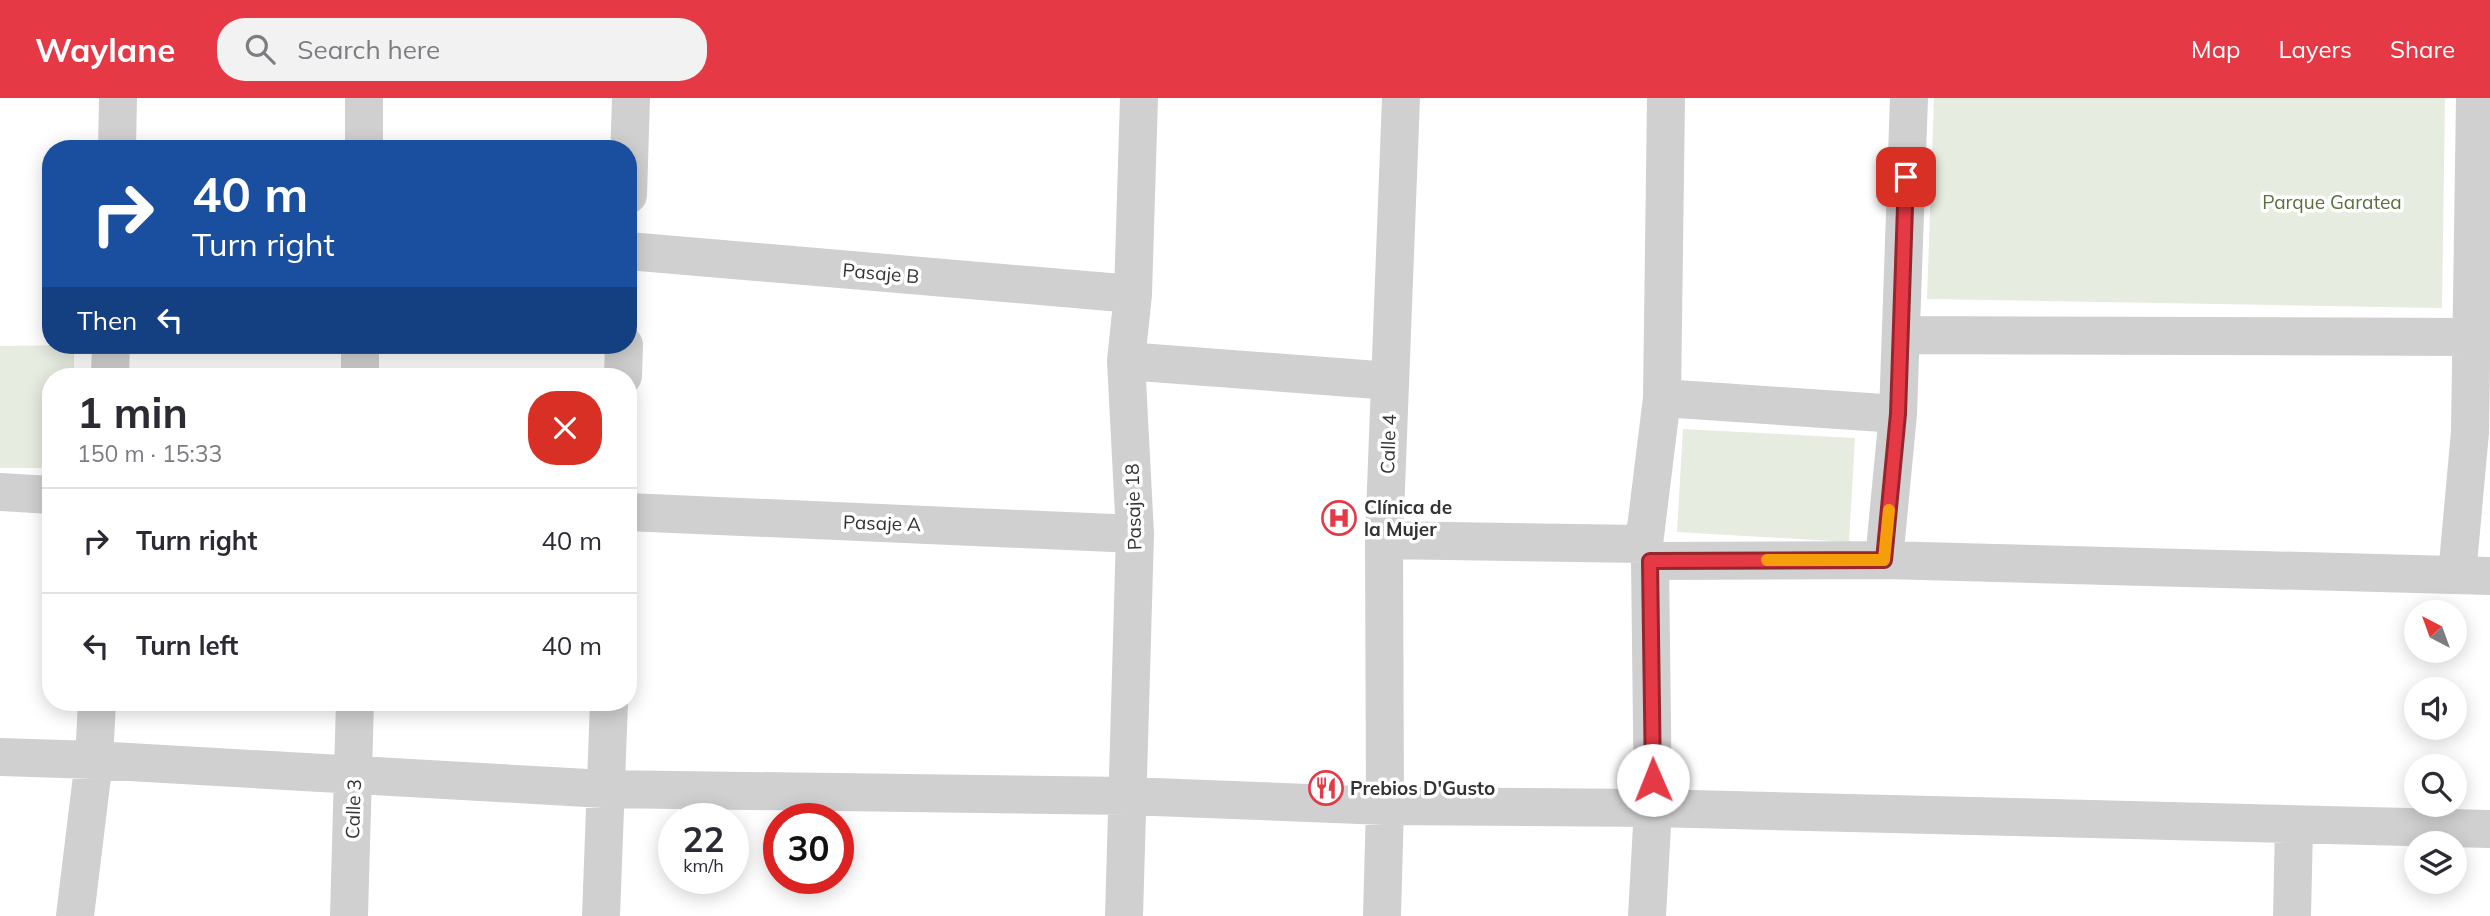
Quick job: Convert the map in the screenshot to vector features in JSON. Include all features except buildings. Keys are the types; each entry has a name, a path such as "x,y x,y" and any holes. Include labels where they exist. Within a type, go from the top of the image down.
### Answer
{"street":[{"path":"117,140 118,98"},
{"path":"363,140 364,98"},
{"path":"630,140 631,98"},
{"name":"Pasaje 18","path":"1124,916 1135,534 1126,361 1133,294 1139,98"},
{"name":"Calle 4","path":"1382,916 1385,806 1384,540 1401,98"},
{"path":"1647,916 1653,808 1647,552 1662,398 1666,98"},
{"path":"1884,560 1898,414 1909,98"},
{"path":"1384,540 1884,560 2474,576 2480,432 2469,337 2474,98"},
{"name":"Pasaje B","path":"637,252 1133,294"},
{"path":"1901,335 2469,337"},
{"path":"1126,361 1390,382"},
{"path":"1662,398 1898,414"},
{"path":"0,492 42,494"},
{"name":"Pasaje A","path":"637,512 1135,534"},
{"path":"75,916 94,760 97,711"},
{"name":"Calle 3","path":"349,916 355,711"},
{"path":"601,916 608,711"},
{"path":"0,757 604,789 1128,796 1385,806 1653,808 2490,829"},
{"path":"2292,916 2294,826"}],"green space":[{"name":"Parque Garatea","path":"1934,98 2445,98 2442,308 1927,299"},
{"path":"42,345 42,354 74,354 74,368 42,368 42,468 0,468 0,346"},
{"path":"1683,429 1855,438 1849,542 1677,532"}],"slow traffic":[{"path":"1767,560 1884,560 1889,510"}],"place":[{"name":"Clínica de la Mujer","path":"1339,518"},
{"name":"Prebios D'Gusto","path":"1326,788"}],"route":[{"path":"1653,780 1650,561 1884,560 1898,414 1906,177"}]}
